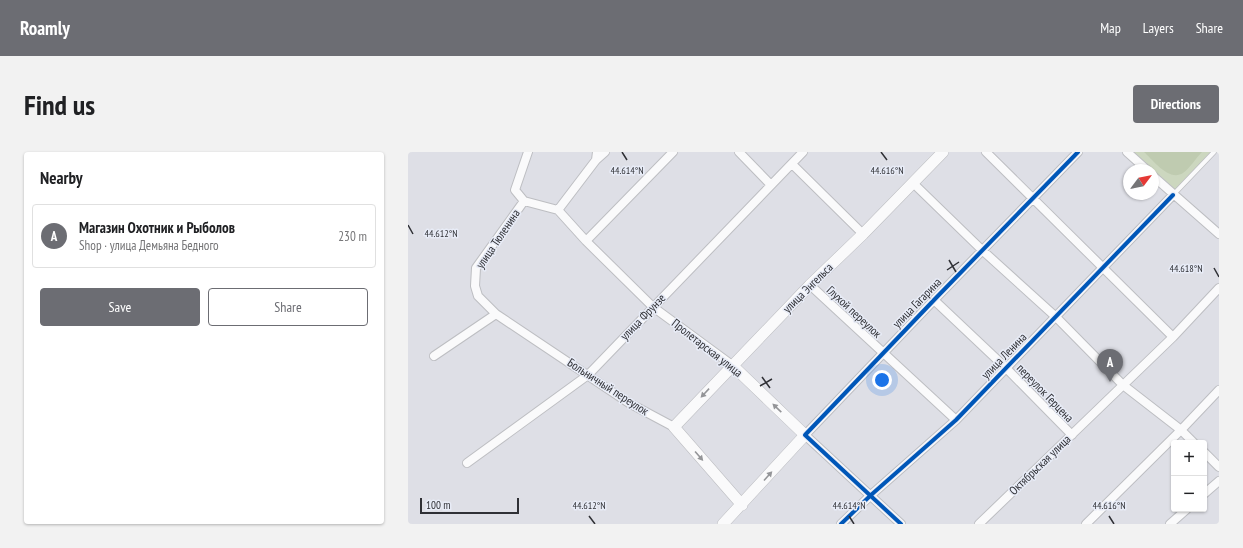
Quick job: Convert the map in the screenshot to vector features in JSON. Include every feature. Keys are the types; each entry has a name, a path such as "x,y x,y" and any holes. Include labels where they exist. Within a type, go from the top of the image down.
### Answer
{"main road":[{"name":"улица Энгельса","path":"674,427 810,285 863,234 943,152"},
{"name":"Пролетарская улица","path":"732,365 805,435"},
{"name":"Больничный переулок","path":"674,427 742,505"},
{"name":"улица Гагарина","path":"723,524 805,435"}],"street":[{"name":"улица Тюленина","path":"485,305 478,296 475,286 476,268 524,201 515,190 528,152"},
{"path":"524,201 558,210 596,156 605,152"},
{"path":"586,241 673,152"},
{"path":"739,152 771,185"},
{"name":"улица Фрунзе","path":"467,463 588,374 804,152"},
{"path":"986,152 1104,267 1173,337"},
{"name":"улица Гагарина","path":"805,435 1078,152"},
{"path":"1128,152 1140,164"},
{"path":"792,164 863,234"},
{"path":"1159,182 1219,234"},
{"path":"913,183 982,250 1056,317 1123,385 1181,430 1191,440"},
{"name":"улица Ленина","path":"841,524 871,495 956,420 1173,195"},
{"name":"Пролетарская улица","path":"558,210 586,241 653,307 732,365"},
{"name":"Глухой переулок","path":"810,285 956,420"},
{"name":"Октябрьская улица","path":"980,524 1173,337 1219,288"},
{"name":"переулок Герцена","path":"934,300 1006,368 1072,435"},
{"name":"Больничный переулок","path":"485,305 496,314 588,374 629,403 674,427"},
{"path":"434,356 496,314"},
{"path":"1086,524 1181,430 1219,390"},
{"name":"Пролетарская улица","path":"805,435 901,524"},
{"path":"1207,455 1219,467"},
{"path":"1207,491 1219,481"},
{"path":"1170,524 1184,512"}],"lane":[{"path":"1173,195 1214,152"}],"green space":[{"path":"1128,152 1214,152 1173,195 1159,182 1159,164 1141,164"},
{"path":"1144,152 1202,152 1186,171 1178,175 1172,175 1159,167 1159,164 1156,164"}],"cycle path":[{"path":"901,524 805,435 1078,152"},
{"path":"841,524 871,495 956,420 1173,195"}],"place":[{"name":"Магазин Охотник и Рыболов","path":"1110,382"}]}
